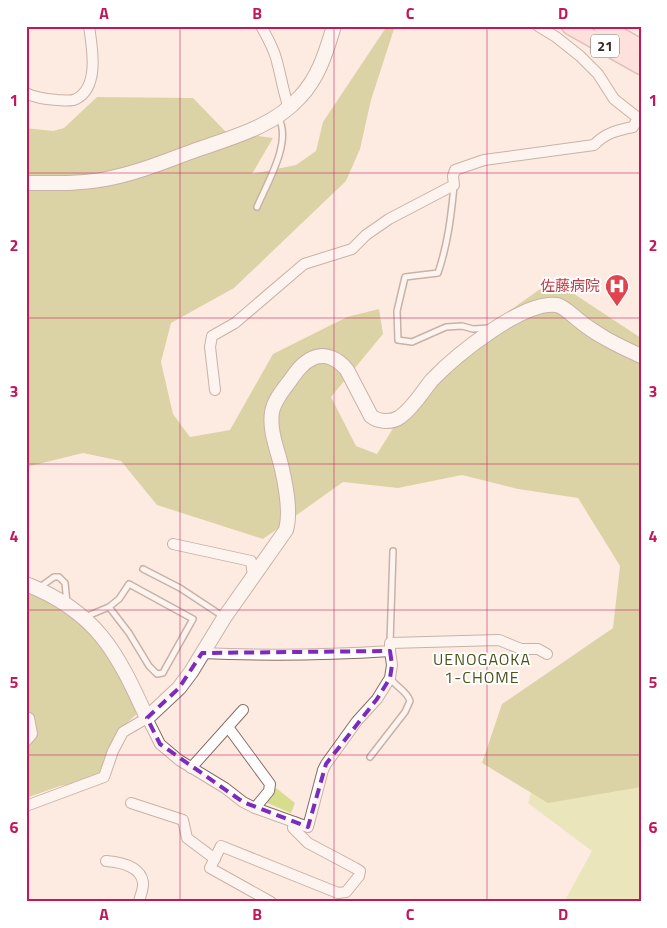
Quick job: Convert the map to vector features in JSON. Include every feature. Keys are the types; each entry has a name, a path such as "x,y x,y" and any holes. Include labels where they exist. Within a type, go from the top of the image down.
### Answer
{"main road":[{"name":"21","path":"570,26 601,30 641,48"},
{"name":"21","path":"601,30 641,66"}],"street":[{"path":"26,93 31,96 47,99 75,100 86,90 91,77 93,55 88,26"},
{"path":"261,26 277,60 284,95 283,113"},
{"path":"26,183 90,181 134,173 247,132 283,113 301,96 321,65 334,26"},
{"path":"215,390 210,347 212,336 235,322 304,264 352,249 366,235 389,219 454,185 453,176 455,170 484,160 594,145 600,138 616,130 633,127 638,118 614,99 598,74 562,42 538,26"},
{"path":"26,806 104,777 113,751 123,732 146,718 180,688 224,618 286,530 289,516 282,469 275,442 272,412 279,395 302,364 317,356 334,358 342,363 371,416 375,419 390,421 401,417 433,380 495,328 522,313 548,305 558,305 564,308 592,331 641,356"},
{"path":"173,544 251,561 253,576"},
{"path":"32,586 85,618 104,637 160,744 191,768 255,808 308,827 322,770 357,721 377,699 390,678 392,664 390,647"},
{"path":"202,653 275,655 349,654 390,647 499,640 521,649 538,649 548,654"},
{"path":"191,768 244,710"},
{"path":"26,717 29,718 32,734 26,741"},
{"path":"228,727 270,784 270,791 255,808"},
{"path":"131,803 183,820 185,822 187,838 214,859"},
{"path":"271,902 210,868 221,846 338,893 346,892 360,876 360,871 308,843 293,828 294,822"},
{"path":"106,861 121,863 139,874 143,885 139,902"}],"lane":[{"path":"257,207 280,154 283,113"},
{"path":"454,185 446,251 438,273 405,277 397,312 398,340 412,342 446,327 495,328"},
{"path":"390,647 394,551"},
{"path":"143,569 180,588 224,618"},
{"path":"32,586 54,577 59,577 65,583 68,606"},
{"path":"85,618 109,607 119,599 129,584 194,619 165,670 157,674 149,666 129,633 109,607"},
{"path":"370,757 405,712 410,701 408,695 396,686 390,678"}],"highlighted area":[{"path":"390,651 392,665 390,678 377,699 326,764 308,827 243,802 160,744 147,718 179,688 202,653"}],"green space":[{"path":"387,26 395,26 371,100 360,149 346,181 234,288 171,323 161,362 173,414 190,437 230,430 273,354 347,317 379,309 383,334 331,397 356,446 377,454 417,390 468,340 553,280 641,338 641,787 548,803 482,763 502,704 613,628 620,566 578,498 518,489 462,475 398,488 343,482 263,539 157,505 121,461 83,453 26,467 26,128 53,131 64,128 97,97 193,98 226,132 273,138 252,174 296,165 316,151 323,122"},
{"path":"26,589 83,621 107,649 139,712 117,732 102,769 94,780 60,786 26,798"},
{"path":"641,662 641,902 564,902 592,851 528,803 563,694"},
{"path":"276,788 295,803 291,813 265,802"}],"place":[{"name":"佐藤病院","path":"617,307"}],"district":[{"name":"UENOGAOKA 1-CHOME","path":"482,668"}]}
